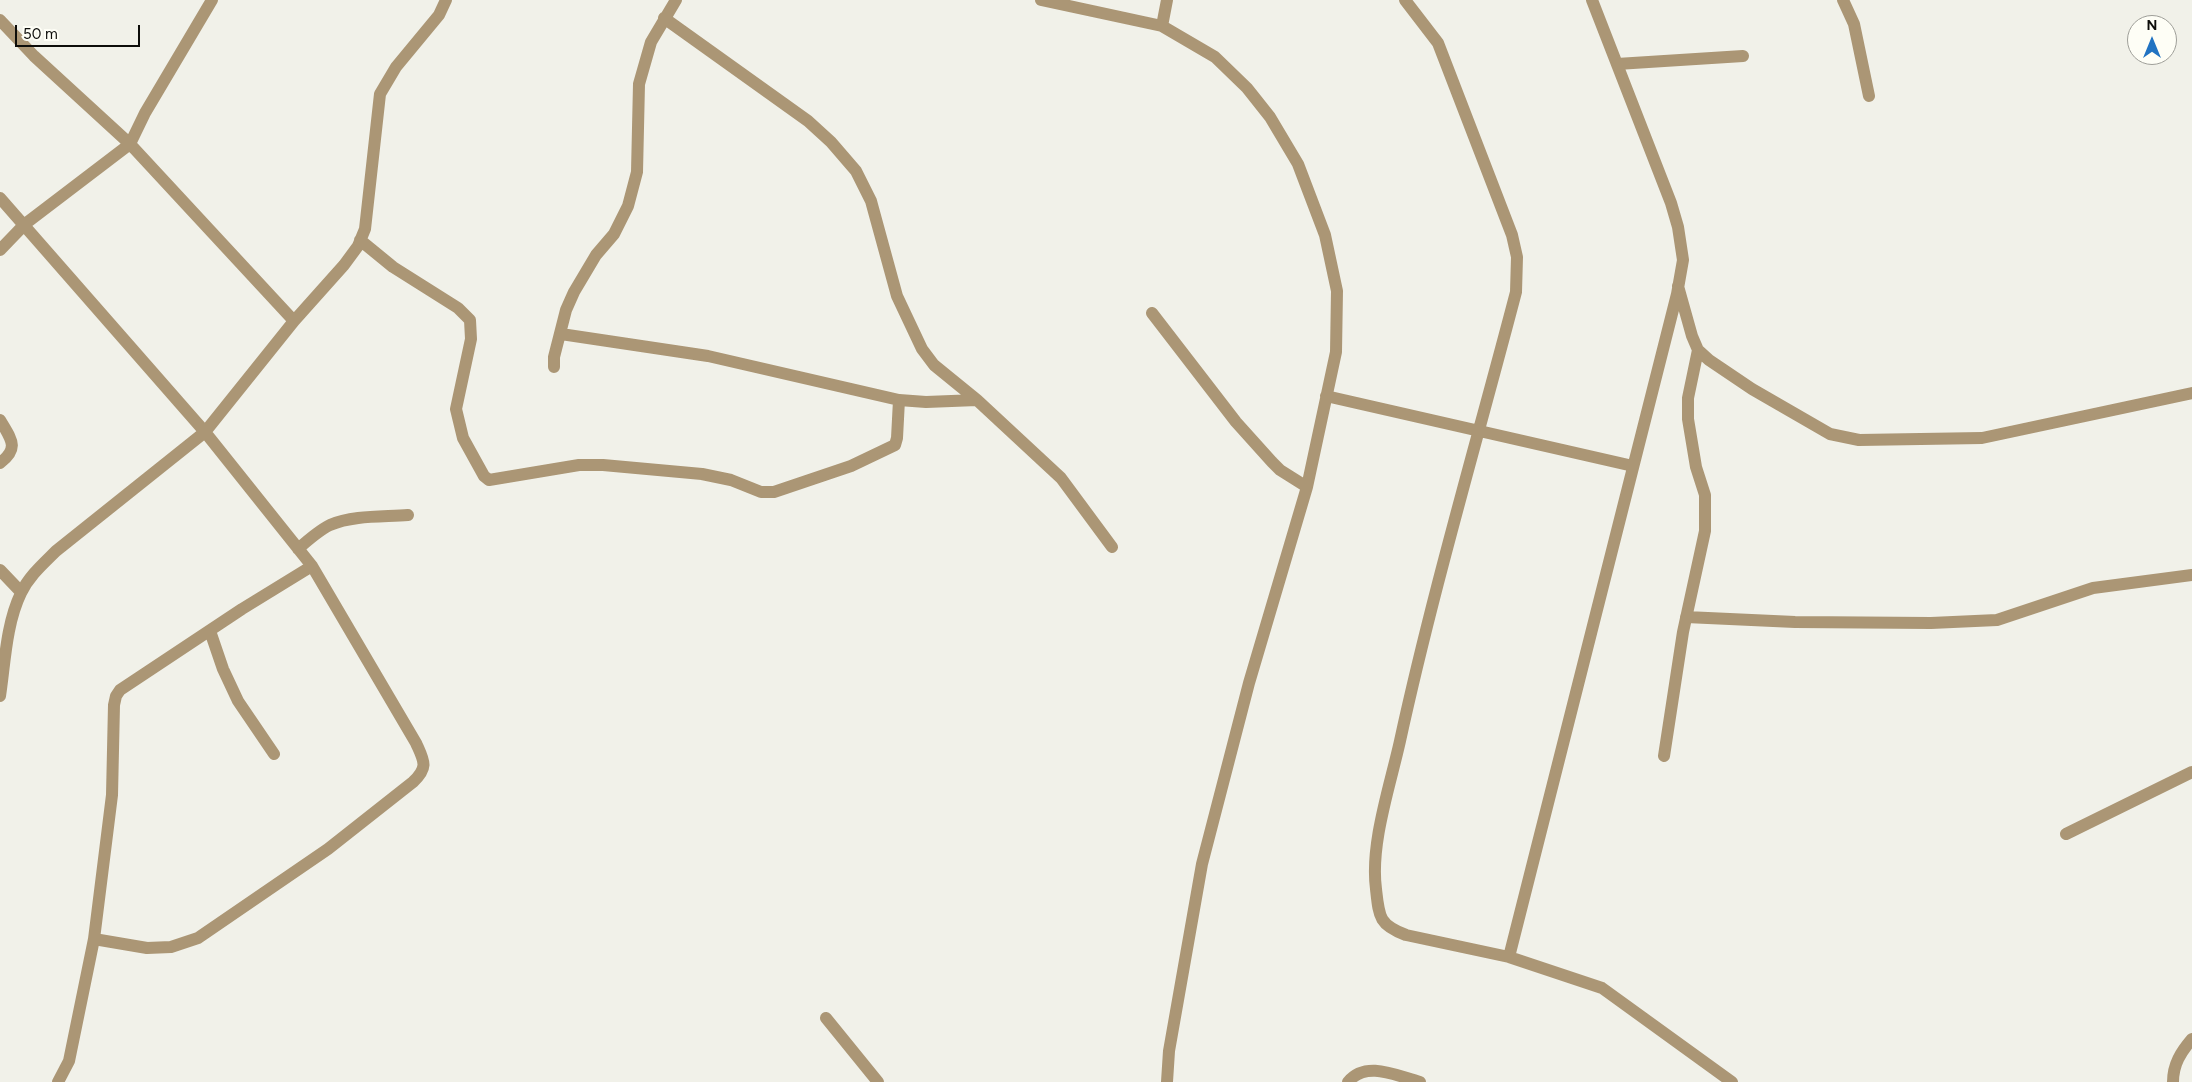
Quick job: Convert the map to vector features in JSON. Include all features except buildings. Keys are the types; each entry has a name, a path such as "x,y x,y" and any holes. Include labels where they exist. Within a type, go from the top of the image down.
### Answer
{"street":[{"path":"0,250 25,224 130,144 145,113 212,0"},
{"path":"0,696 13,614 21,592 34,572 56,551 205,432 294,321 344,265 365,229 380,94 396,67 439,15 446,0"},
{"path":"554,367 554,357 566,310 582,278 614,234 628,206 637,172 639,84 651,42 676,0"},
{"path":"1040,0 1162,26 1215,57 1247,88 1270,118 1298,164 1325,235 1336,291 1336,352 1307,487 1249,683 1202,864 1168,1051 1166,1082"},
{"path":"1162,26 1167,0"},
{"path":"1405,0 1438,43 1512,235 1517,257 1516,292 1480,431 1461,494 1408,702 1376,854 1376,889 1384,923 1392,930 1406,935 1509,957 1602,988 1731,1082"},
{"path":"1509,957 1633,466 1653,394 1683,260 1678,227 1592,0"},
{"path":"1843,0 1854,24 1869,96"},
{"path":"664,18 808,121 831,142 856,171 871,202 897,296 922,349 934,365 977,400 1061,478 1112,547"},
{"path":"0,20 34,56 130,144 294,321"},
{"path":"1617,64 1743,56"},
{"path":"0,198 25,224 205,432 312,566 416,743 424,764 421,774 328,849 198,938 171,947 147,948 94,939"},
{"path":"360,240 393,267 458,308 470,320 471,339 456,409 463,438 484,476 489,480 579,465 603,465 702,474 731,480 761,492 774,492 851,466 895,445 899,400"},
{"path":"1678,286 1692,336 1698,350 1708,360 1752,389 1830,434 1859,440 1982,438 2192,393"},
{"path":"1152,314 1236,422 1280,470 1307,487"},
{"path":"561,334 700,354 899,400 926,402 977,400"},
{"path":"1664,756 1686,617 1705,531 1705,495 1696,467 1688,419 1688,398 1698,350"},
{"path":"1326,396 1633,466"},
{"path":"0,420 12,443 13,450 0,463"},
{"path":"298,549 317,533 332,525 350,521 408,515"},
{"path":"58,1082 69,1061 94,939 112,795 113,719 116,696 120,690 312,566"},
{"path":"0,570 21,592"},
{"path":"1686,617 1795,622 1931,623 1997,620 2093,588 2192,575"},
{"path":"210,631 223,669 238,701 274,754"},
{"path":"2066,834 2192,772"},
{"path":"826,1018 878,1082"},
{"path":"2173,1082 2173,1071 2181,1052 2192,1039"},
{"path":"1348,1082 1360,1072 1370,1070 1382,1071 1420,1082"}]}
